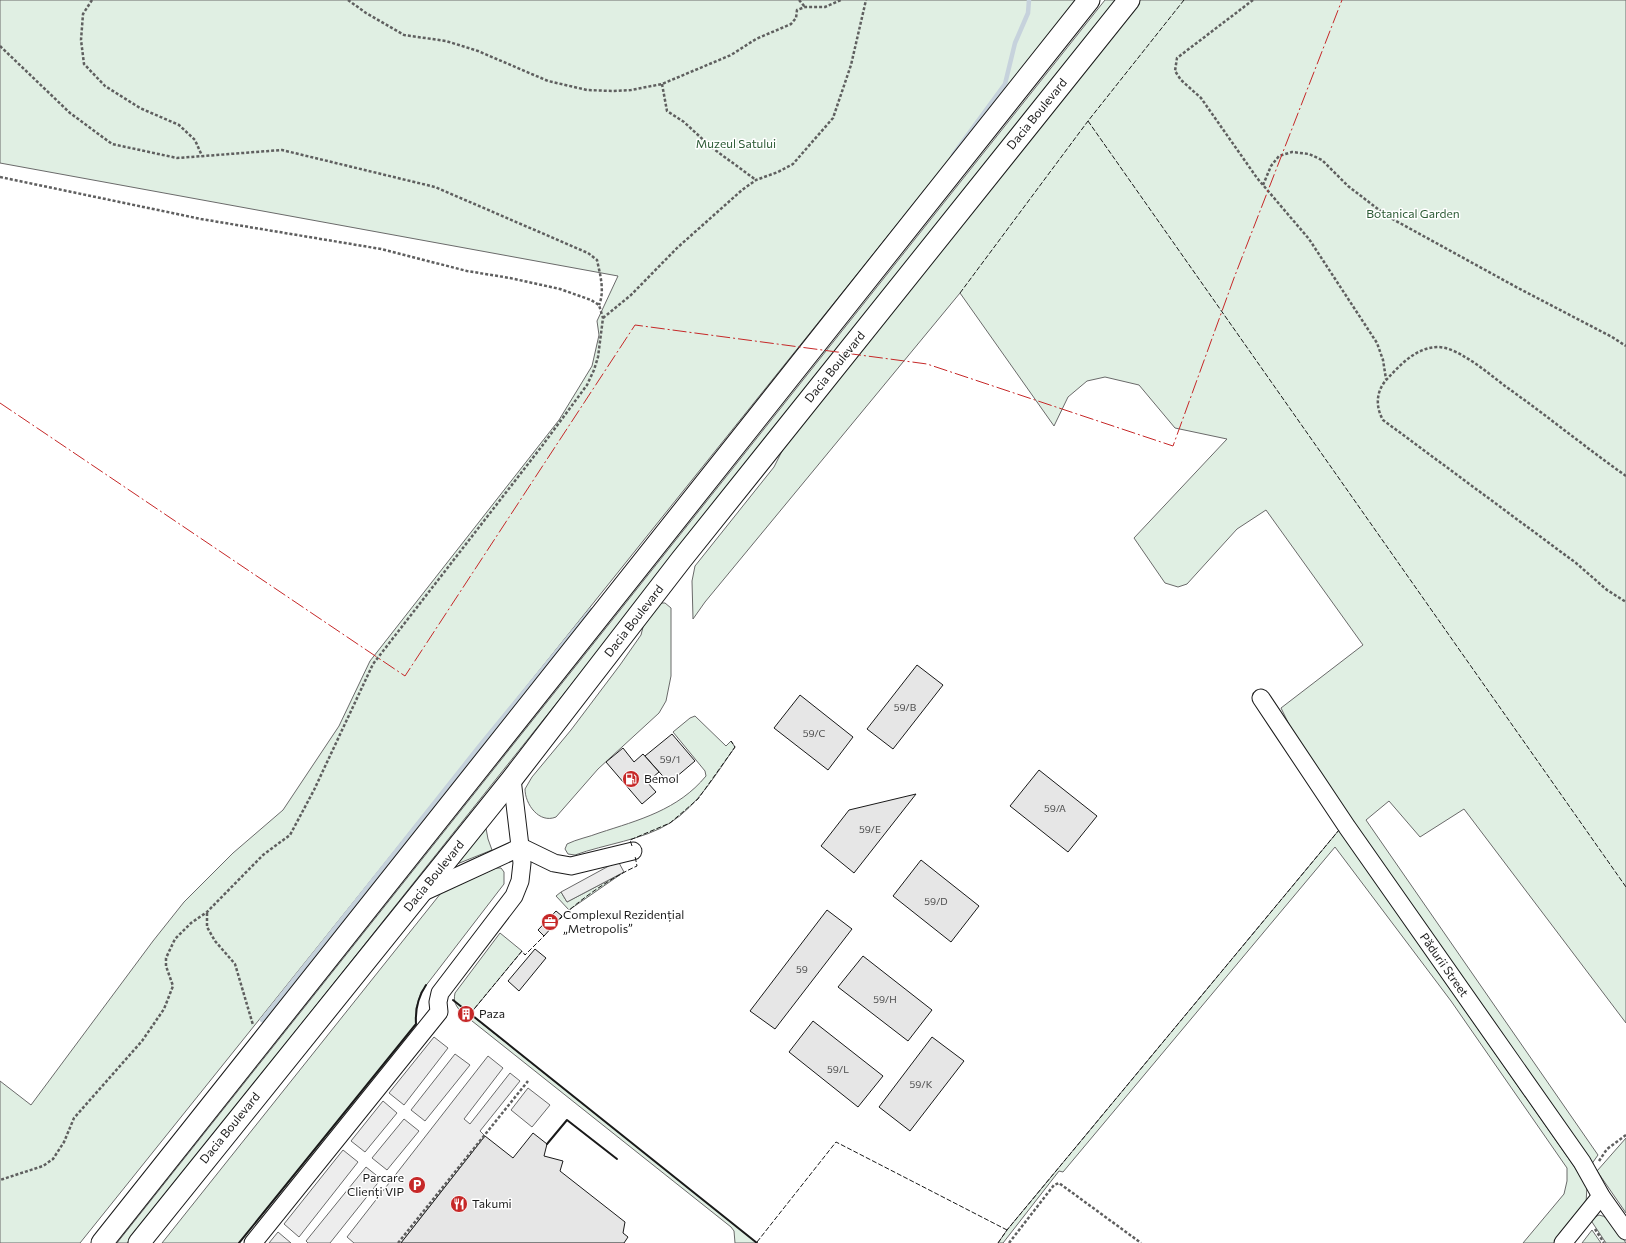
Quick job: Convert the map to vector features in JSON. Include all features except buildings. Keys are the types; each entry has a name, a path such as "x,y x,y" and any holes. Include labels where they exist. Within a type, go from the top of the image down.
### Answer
{"main road":[{"path":"102,1243 1089,0"},
{"name":"Dacia Boulevard","path":"139,1243 512,779 681,560 1129,0"}],"street":[{"name":"Pădurii Street","path":"1261,698 1347,827 1582,1162 1601,1196 1626,1231"},
{"path":"253,1243 439,1012 438,1002 440,993 514,896 520,881 522,864 512,779"},
{"path":"521,847 554,863 571,866 633,851"},
{"path":"419,894 521,847"},
{"path":"1563,1243 1601,1196"}],"path":[{"path":"92,0 83,14 81,40 84,64 105,86 140,108 179,125 195,140 202,156"},
{"path":"348,0 366,13 404,35 446,41 478,51 548,81 587,90 613,91 631,90 662,84 731,55 756,39 791,24 796,18 797,10 804,7 825,7 841,0"},
{"path":"799,0 804,7"},
{"path":"603,318 631,295 677,248 742,190 756,180 778,172 793,164 833,118 851,65 866,0"},
{"path":"1253,0 1177,58 1175,71 1181,80 1201,98 1263,185 1309,239 1377,343 1383,360 1386,380"},
{"path":"0,46 70,113 112,144 177,158 282,150 435,187 588,253 597,260 602,299 599,305"},
{"path":"662,84 667,111 684,122 710,147 756,180"},
{"path":"1263,185 1270,166 1279,156 1292,152 1309,154 1322,160 1348,186 1387,216 1518,288 1612,337 1626,346"},
{"path":"0,178 201,219 381,249 467,271 510,278 560,289 591,300 599,305 603,318 598,357 587,385 510,488 373,664 314,790 290,835 263,855 207,912 191,923 175,939 166,958 166,966 173,986 164,1009 142,1041 74,1118 64,1142 53,1159 43,1166 0,1180"},
{"path":"1626,476 1531,404 1466,358 1450,349 1438,347 1423,349 1412,355 1386,380 1380,389 1377,401 1378,412 1382,420 1576,563 1607,590 1626,602"},
{"path":"207,912 207,927 215,942 235,964 253,1027 265,1038"},
{"path":"398,1243 528,1081"},
{"path":"1591,1178 1600,1159 1607,1149 1626,1135"},
{"path":"1009,1243 1054,1185 1059,1183 1141,1243"}],"green space":[{"name":"Muzeul Satului","path":"0,0 1077,0 80,1243 0,1243 0,1081 31,1105 153,941 184,902 233,853 283,810 339,726 370,661 559,420 592,366 599,335 597,321 618,276 0,163"},
{"path":"1105,0 1116,0 127,1243 117,1243"},
{"name":"Botanical Garden","path":"1140,0 1626,0 1626,1023 1464,809 1420,837 1389,801 1366,820 1598,1155 1591,1165 1305,757 1281,708 1363,645 1266,510 1237,529 1187,584 1178,587 1165,583 1134,538 1227,439 1175,428 1139,385 1105,377 1087,381 1068,397 1054,426 960,293 705,602 693,619 692,581 695,566 774,467 783,449"},
{"path":"660,603 665,603 671,608 671,676 666,701 659,713 598,769 556,817 544,818 530,806 527,801 525,789 532,777 571,730 620,665 641,635 648,618"},
{"path":"695,716 726,746 731,741 735,747 698,798 680,816 648,834 575,855 568,854 565,849 567,844 657,812 670,806 695,788 706,776 705,771 673,732 690,718"},
{"path":"485,823 492,850 457,864"},
{"path":"1339,830 1587,1185 1586,1204 1556,1243 1523,1243 1564,1194 1567,1181 1567,1168 1451,1001 1335,847 1063,1172 1059,1171 1003,1243 998,1243 1007,1230"},
{"path":"496,868 501,868 504,872 504,884 421,992 416,1008 416,1024 239,1243 162,1243 441,893"},
{"path":"624,872 569,910 556,896 561,892 567,902"},
{"path":"500,933 522,951 470,1014 757,1243 735,1243 734,1231 731,1227 462,1013 455,1001 455,993"},
{"path":"1626,1138 1626,1213 1597,1171"},
{"path":"1599,1215 1604,1216 1611,1222 1626,1243 1606,1243 1590,1219"},
{"path":"1592,1230 1601,1243 1582,1243"}],"shaded area":[{"path":"618,861 624,872 567,902 561,892"},
{"path":"434,1037 448,1048 404,1105 389,1093"},
{"path":"455,1054 470,1065 425,1121 411,1110"},
{"name":"Parcare Clienți VIP","path":"488,1056 503,1068 464,1119 470,1124 510,1073 520,1081 480,1131 485,1136 401,1243 354,1243 347,1237"},
{"path":"528,1088 550,1105 532,1127 511,1110"},
{"path":"383,1101 397,1113 365,1152 351,1141"},
{"path":"404,1119 419,1131 387,1170 372,1158"},
{"path":"343,1150 358,1162 299,1237 284,1224"},
{"path":"366,1167 381,1179 330,1243 308,1243 306,1241"},
{"path":"278,1232 291,1243 269,1243"}],"waterway":[{"path":"953,155 1005,84 1015,43 1028,13 1029,0"},
{"path":"262,1020 478,748 591,610"}],"fence":[{"path":"960,293 1088,121 1184,0"},
{"path":"1088,121 1626,887"},
{"path":"632,846 630,840 670,823 698,799 735,747 731,741"},
{"path":"998,1243 1007,1230 1339,830"},
{"path":"560,919 576,904 597,889 637,866 635,856"},
{"path":"470,1014 522,951 525,955 545,935"},
{"path":"757,1242 836,1142 1007,1230"}],"wall":[{"path":"239,1243 416,1024 418,1003 426,985"},
{"path":"453,1000 757,1243"},
{"path":"547,1144 567,1120 617,1159"}],"power":[{"path":"0,403 405,676 635,325 927,364 1173,446 1234,278 1342,0"}],"place":[{"name":"Bemol","path":"631,779"},
{"name":"Complexul Rezidențial „Metropolis”","path":"550,922"},
{"name":"Paza","path":"466,1014"},
{"name":"Parcare Clienți VIP","path":"417,1185"},
{"name":"Takumi","path":"459,1204"}]}
